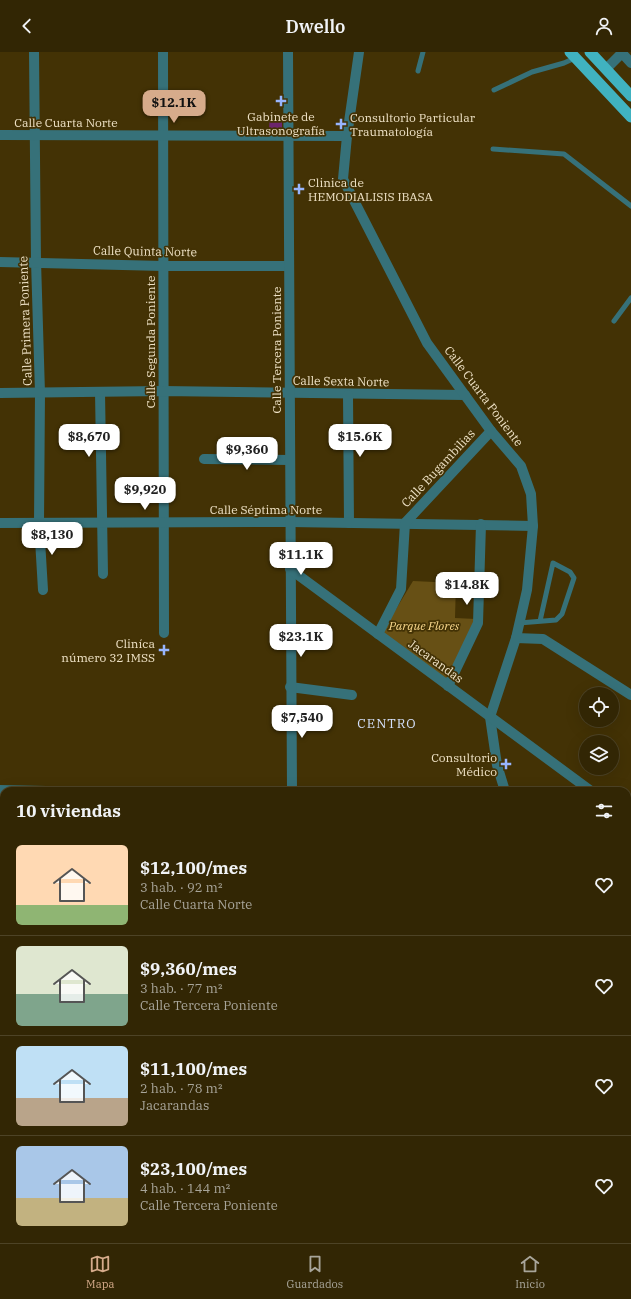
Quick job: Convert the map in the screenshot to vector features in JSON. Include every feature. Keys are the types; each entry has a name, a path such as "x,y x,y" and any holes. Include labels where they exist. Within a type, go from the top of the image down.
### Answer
{"highway":[{"path":"590,52 631,96"},
{"path":"573,55 631,117"}],"street":[{"name":"Calle Primera Poniente","path":"34,52 36,262 40,393 39,523 42,590"},
{"name":"Calle Segunda Poniente","path":"163,52 164,633"},
{"name":"Calle Tercera Poniente","path":"288,52 290,266 290,686 292,787"},
{"name":"Calle Cuarta Poniente","path":"359,52 347,136 343,180 427,343 491,431 521,466 531,494 533,526 527,590 516,638 490,717 497,765 504,787"},
{"path":"606,69 622,52 631,63"},
{"name":"Calle Cuarta Norte","path":"0,135 347,136"},
{"name":"Calle Quinta Norte","path":"0,262 163,266 290,266"},
{"name":"Calle Sexta Norte","path":"0,393 163,391 348,395 465,395"},
{"path":"100,392 102,574"},
{"path":"348,395 349,523"},
{"name":"Calle Bugambilias","path":"405,523 491,431"},
{"path":"204,459 289,460"},
{"name":"Calle Séptima Norte","path":"0,523 290,522 533,526"},
{"path":"378,634 401,589 405,523"},
{"path":"448,686 478,623 481,524"},
{"name":"Jacarandas","path":"290,569 586,787"},
{"path":"516,638 543,639 631,695"},
{"path":"290,686 352,695"}],"lane":[{"path":"418,71 423,52"},
{"path":"494,90 532,72 564,63 573,55"},
{"path":"492,148 564,154 631,206"},
{"path":"614,321 631,298"},
{"path":"519,623 556,620 562,614 574,578 570,572 553,563 540,621"}],"green space":[{"name":"Parque Flores","path":"413,581 456,583 455,618 476,619 447,681 381,634"}],"building":[{"path":"270,114 282,115 282,129 269,129"}],"place":[{"name":"Gabinete de Ultrasonografía","path":"281,101"},
{"name":"Consultorio Particular Traumatología","path":"341,124"},
{"name":"Clinica de HEMODIALISIS IBASA","path":"299,189"},
{"name":"Cliníca número 32 IMSS","path":"164,650"},
{"name":"Consultorio Médico","path":"506,764"}],"district":[{"name":"CENTRO","path":"387,723"}]}
